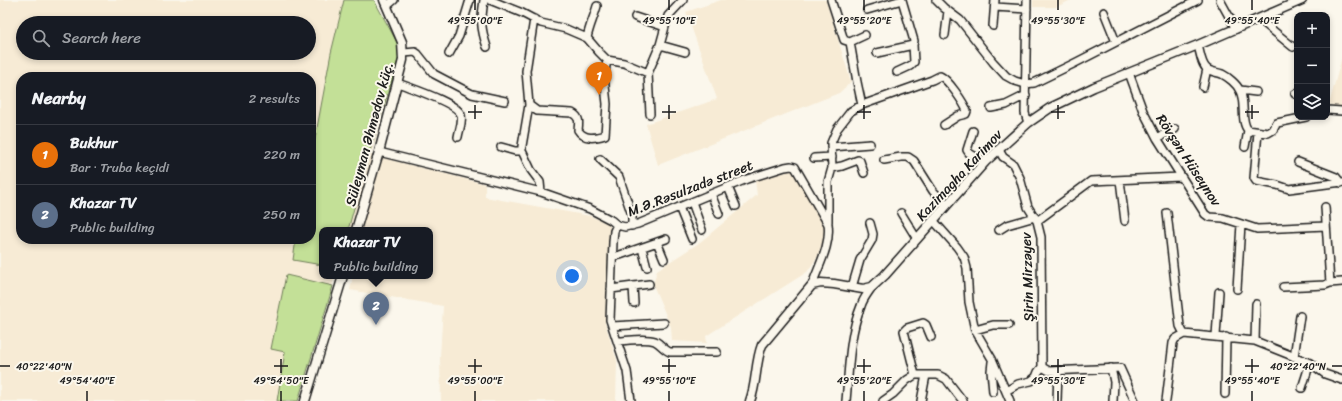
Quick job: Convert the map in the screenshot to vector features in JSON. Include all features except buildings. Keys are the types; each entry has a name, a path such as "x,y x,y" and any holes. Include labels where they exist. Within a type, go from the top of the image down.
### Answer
{"street":[{"path":"385,3 394,0"},
{"path":"449,54 459,36 470,0"},
{"path":"484,0 481,24 487,47"},
{"path":"490,0 522,13 541,23 566,29 587,38 607,60 624,63 648,73"},
{"path":"650,114 648,73 660,45 668,16 683,0"},
{"path":"831,0 844,40 850,42 865,35"},
{"path":"867,10 902,0 914,41 914,62 910,66 897,72"},
{"path":"936,0 960,20 992,62 1006,76 1026,84 1034,83 1198,0"},
{"path":"1028,0 1025,114 1028,123"},
{"path":"1220,0 1236,29"},
{"name":"Kazimagha Karimov","path":"872,287 885,275 985,162 1028,123 1050,108 1302,0"},
{"name":"Süleyman Əhmədov küç.","path":"357,227 398,83 404,53 400,35 385,3"},
{"path":"993,26 995,3 1027,9"},
{"path":"587,38 597,6"},
{"path":"945,35 948,11"},
{"path":"1104,12 1116,42"},
{"path":"635,17 665,27"},
{"path":"1259,19 1293,47"},
{"path":"534,20 526,71 529,105 522,151 531,170 540,182 541,192"},
{"path":"850,42 862,105"},
{"path":"660,45 685,52"},
{"path":"877,53 913,45"},
{"path":"1198,45 1207,69 1222,74 1230,79 1240,90 1245,125 1248,130 1245,147"},
{"path":"404,53 415,52 434,74 472,94 505,101"},
{"path":"529,105 537,111 572,114 577,116 579,119 578,130 580,134 586,137 605,135 607,104 604,77 607,60"},
{"path":"1203,87 1207,69"},
{"name":"Rövşən Hüseynov","path":"1129,73 1143,111 1157,138 1205,214 1209,217 1223,218 1257,229 1326,226"},
{"path":"750,401 754,391 759,352 762,345 812,285 827,244 829,233 828,182 832,168 831,147 833,136 837,129 851,110 940,76 949,84 967,111 966,114 958,116 944,125"},
{"path":"398,83 441,99 457,109 462,116 458,137"},
{"path":"1240,90 1256,92"},
{"path":"991,108 1006,104 1026,95"},
{"path":"1248,130 1268,133 1273,130 1277,123 1294,119"},
{"path":"1157,138 1175,129"},
{"path":"973,132 967,150 969,153 985,162"},
{"path":"1258,132 1254,178 1256,181 1289,189 1341,182"},
{"path":"831,147 870,144"},
{"path":"501,147 515,151 522,151"},
{"name":"Şirin Mirzəyev","path":"999,150 1003,157 1013,164 1020,178 1028,207 1036,219 1041,237 1042,367"},
{"name":"M.Ə.Rəsulzadə street","path":"379,152 541,192 590,209 611,220 617,225 625,227 632,226 747,179 785,166 791,166 795,167 828,224"},
{"path":"884,160 901,156 908,157 914,161 933,191 947,205"},
{"path":"814,158 832,157"},
{"path":"600,159 619,177 632,215 632,226"},
{"path":"832,168 858,160 860,161 864,174"},
{"path":"1298,162 1336,177 1341,182"},
{"path":"999,230 1007,226 1036,219 1091,181 1182,177"},
{"path":"1120,180 1125,221"},
{"path":"728,187 736,206"},
{"path":"711,194 719,214"},
{"path":"692,202 702,230"},
{"path":"679,207 692,239"},
{"path":"1325,207 1330,283"},
{"path":"901,213 917,239"},
{"path":"1167,213 1180,326 1184,334"},
{"path":"933,220 958,247 964,257 967,268 969,302 975,330 992,360 1010,401"},
{"path":"852,287 860,260 872,240 873,234 870,223"},
{"path":"1237,289 1241,224"},
{"path":"617,225 614,231 610,320 627,371 631,401"},
{"path":"613,257 620,256 666,239"},
{"path":"657,242 664,259"},
{"path":"642,248 646,267"},
{"path":"305,401 342,279"},
{"path":"1284,287 1325,285 1342,282"},
{"path":"812,285 821,283 863,289 872,287"},
{"path":"612,289 649,284"},
{"path":"634,286 634,303"},
{"path":"846,401 856,319 861,304 872,287"},
{"path":"1216,336 1219,292"},
{"path":"1255,340 1256,304"},
{"path":"1294,357 1300,316"},
{"path":"612,326 664,323"},
{"path":"915,375 904,331 907,328 923,323 926,325 931,337"},
{"path":"975,330 993,325 1008,325"},
{"path":"1166,401 1173,343 1175,339 1184,334 1255,340 1310,363 1326,374 1342,380"},
{"path":"1225,394 1226,337"},
{"path":"617,341 654,341 659,343 666,351 670,352 717,352"},
{"path":"992,360 991,371 993,392"},
{"path":"1302,388 1310,363"},
{"path":"1006,391 1018,384 1031,381 1036,377 1042,367 1045,370 1058,371 1120,368 1135,401"},
{"path":"1112,368 1114,382 1113,401"},
{"path":"1057,401 1058,371"},
{"path":"883,401 915,375 938,375 946,379 963,401"},
{"path":"921,401 926,375"}],"shaded area":[{"path":"0,0 374,0 398,44 399,57 371,155 485,184 485,197 590,216 610,224 605,323 617,361 616,401 441,401 440,357 443,306 350,290 352,279 433,279 433,227 319,227 319,279 334,279 298,401 0,401"},
{"path":"721,0 826,0 851,82 839,93 658,165 646,124 717,99 686,12"},
{"path":"1033,0 1071,0 1056,7 1033,7"},
{"path":"1342,57 1342,108 1330,104"},
{"path":"795,170 826,226 818,256 807,272 706,336 707,343 672,341 671,327 653,285 657,270 699,243 757,195 755,180"}],"green space":[{"path":"344,0 374,0 398,44 399,57 369,154 349,227 319,227 319,264 293,260 295,244 316,244 316,133 331,53"},
{"path":"286,275 333,286 298,401 277,401 285,352 271,349"}],"place":[{"name":"Bukhur","path":"599,95"},
{"name":"Khazar TV","path":"376,325"}]}
